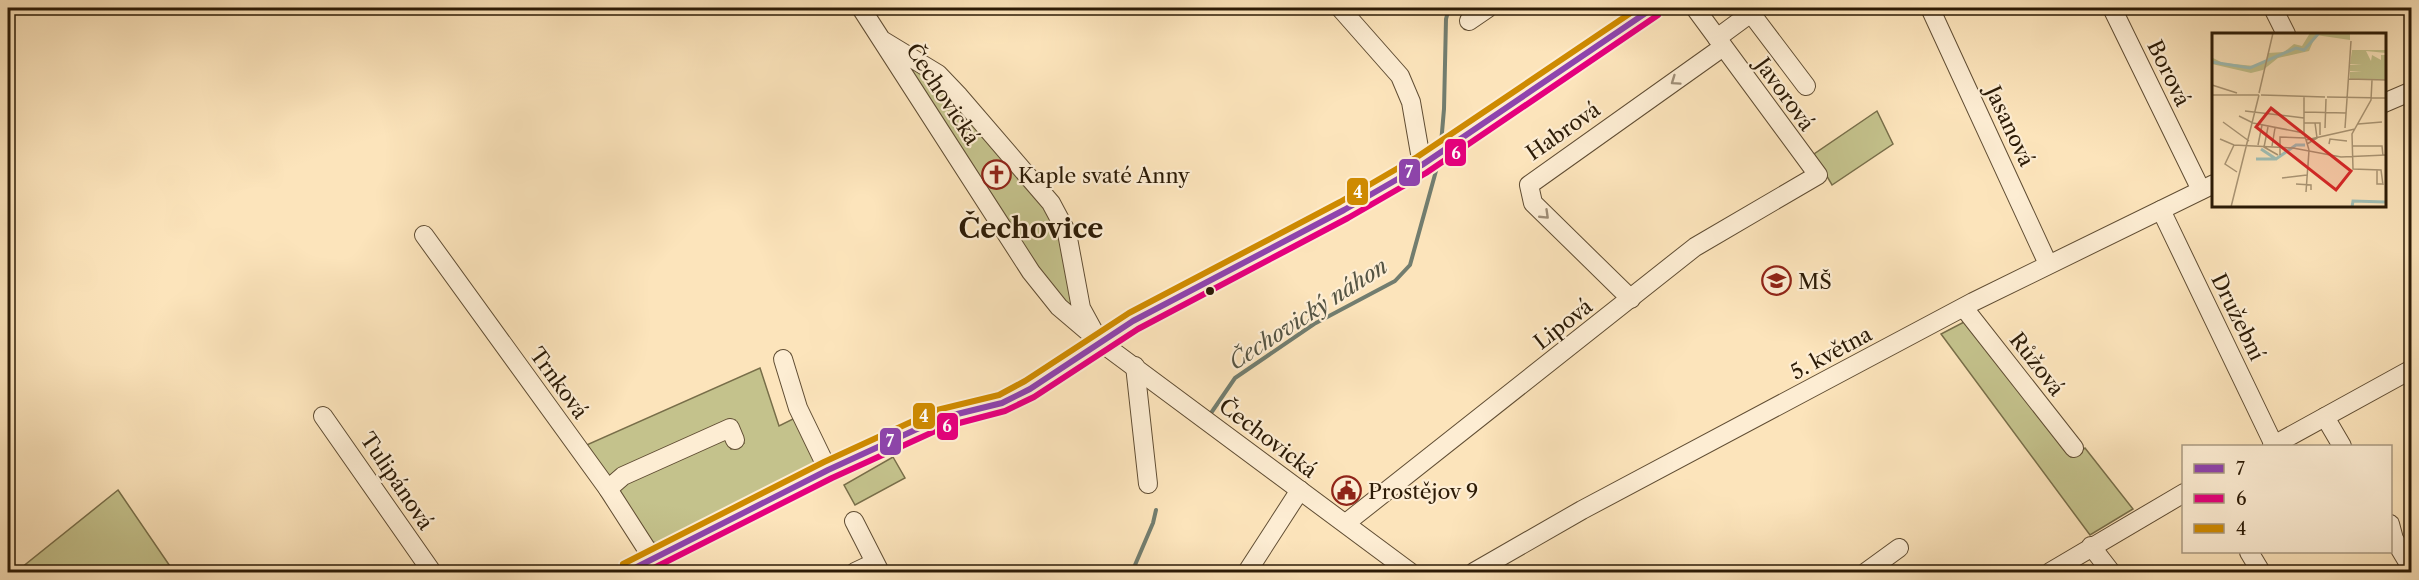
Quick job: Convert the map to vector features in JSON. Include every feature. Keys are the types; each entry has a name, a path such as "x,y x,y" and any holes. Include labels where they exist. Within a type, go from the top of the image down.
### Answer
{"street":[{"name":"Čechovická","path":"861,8 1031,272 1059,307 1099,341 1346,523 1410,573"},
{"path":"1340,8 1400,76 1411,102 1425,163"},
{"path":"1469,21 1488,8"},
{"path":"627,573 828,471 941,418 977,411 1016,397 1099,341 1155,309 1344,210 1448,149 1653,8"},
{"name":"Javorová","path":"1695,8 1818,175"},
{"name":"Jasanová","path":"1930,8 2048,264"},
{"name":"Borová","path":"2112,8 2207,187"},
{"path":"2273,8 2286,33"},
{"name":"Javorová","path":"1720,43 1749,10 1806,86"},
{"name":"Čechovická","path":"882,40 938,74 1051,202 1067,233 1081,308 1099,341"},
{"name":"Habrová","path":"1631,299 1533,203 1529,185 1720,43"},
{"path":"2386,103 2412,91"},
{"name":"Lipová","path":"1346,523 1695,247 1818,175"},
{"name":"5. května","path":"1474,573 1582,510 1964,308 2048,264 2207,187"},
{"name":"Družební","path":"2161,210 2273,445"},
{"name":"Trnková","path":"424,235 608,489 653,559"},
{"name":"Růžová","path":"1964,308 2074,448"},
{"path":"783,359 798,408 828,471"},
{"path":"1135,366 1148,484"},
{"path":"2275,445 2412,369"},
{"name":"Tulipánová","path":"323,416 432,573"},
{"path":"2325,417 2341,445"},
{"path":"608,489 622,476 730,428 735,440"},
{"path":"1247,573 1300,490"},
{"path":"2050,573 2091,546 2182,494"},
{"path":"854,521 877,568 855,573"},
{"path":"2392,529 2394,539 2412,569"},
{"path":"2091,546 2111,573"},
{"path":"1866,573 1899,548"},
{"path":"2250,553 2261,573"}],"shaded area":[{"path":"882,40 910,56 1051,203 1081,308 1070,317"},
{"path":"1877,111 1893,144 1832,185 1814,154"},
{"path":"1966,321 2071,457 2085,448 2133,509 2090,535 1941,334"},
{"path":"760,368 779,426 797,417 817,462 657,543 652,542 617,491 617,483 724,435 731,449 744,443 735,420 604,478 582,447"},
{"path":"893,457 905,478 855,505 844,485"},
{"path":"118,490 174,572 16,572"}],"waterway":[{"name":"Čechovický náhon","path":"1441,144 1446,19 1449,8"},
{"name":"Čechovický náhon","path":"1209,416 1235,378 1314,324 1395,281 1410,265 1439,160"},
{"name":"Čechovický náhon","path":"1132,572 1153,523 1156,510"}],"transit line":[{"name":"4","path":"623,564 824,462 937,410 999,395 1025,381 1129,313 1340,202 1417,157 1638,8"},
{"name":"7","path":"627,572 828,470 941,418 1002,403 1030,389 1133,321 1344,210 1422,165 1653,8"},
{"name":"6","path":"646,572 832,478 944,427 1005,411 1034,397 1138,329 1348,218 1426,173 1658,15"}],"place":[{"name":"Kaple svaté Anny","path":"997,175"},
{"name":"MŠ","path":"1777,281"},
{"name":"Prostějov 9","path":"1347,491"}],"district":[{"name":"Čechovice","path":"1031,228"}]}
